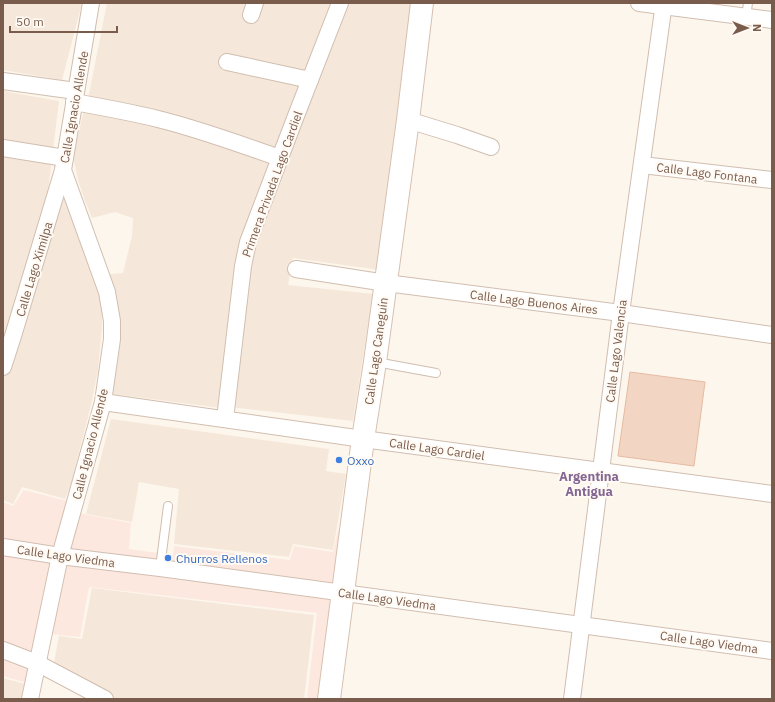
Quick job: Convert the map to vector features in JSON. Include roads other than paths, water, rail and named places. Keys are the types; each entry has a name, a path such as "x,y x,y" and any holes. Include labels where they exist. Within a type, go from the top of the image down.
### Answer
{"street":[{"name":"Calle Ignacio Allende","path":"30,699 60,556 103,402 112,339 112,321 107,292 64,164 91,3"},
{"name":"Primera Privada Lago Cardiel","path":"225,419 243,266 248,242 340,3"},
{"name":"Calle Lago Caneguín","path":"329,699 363,439 408,120 422,3"},
{"path":"639,3 747,10 772,20"},
{"name":"Calle Lago Valencia","path":"572,699 621,313 664,5"},
{"path":"227,62 310,80"},
{"path":"3,81 75,96 114,109 158,119 207,133 280,158"},
{"path":"408,120 491,147"},
{"path":"3,148 64,164"},
{"name":"Calle Lago Ximilpa","path":"3,367 8,335 64,164"},
{"name":"Calle Lago Fontana","path":"642,165 772,180"},
{"name":"Calle Lago Buenos Aires","path":"296,269 386,283 621,313 772,335"},
{"name":"Calle Lago Cardiel","path":"103,402 363,439 772,494"},
{"name":"Calle Lago Viedma","path":"3,547 60,556 772,650"},
{"path":"3,650 37,663 105,699"}],"lane":[{"path":"375,362 436,373"},
{"path":"160,568 168,506"}],"place":[{"name":"Oxxo","path":"339,460"},
{"name":"Churros Rellenos","path":"168,558"}],"district":[{"name":"Argentina Antigua","path":"589,484"}]}
